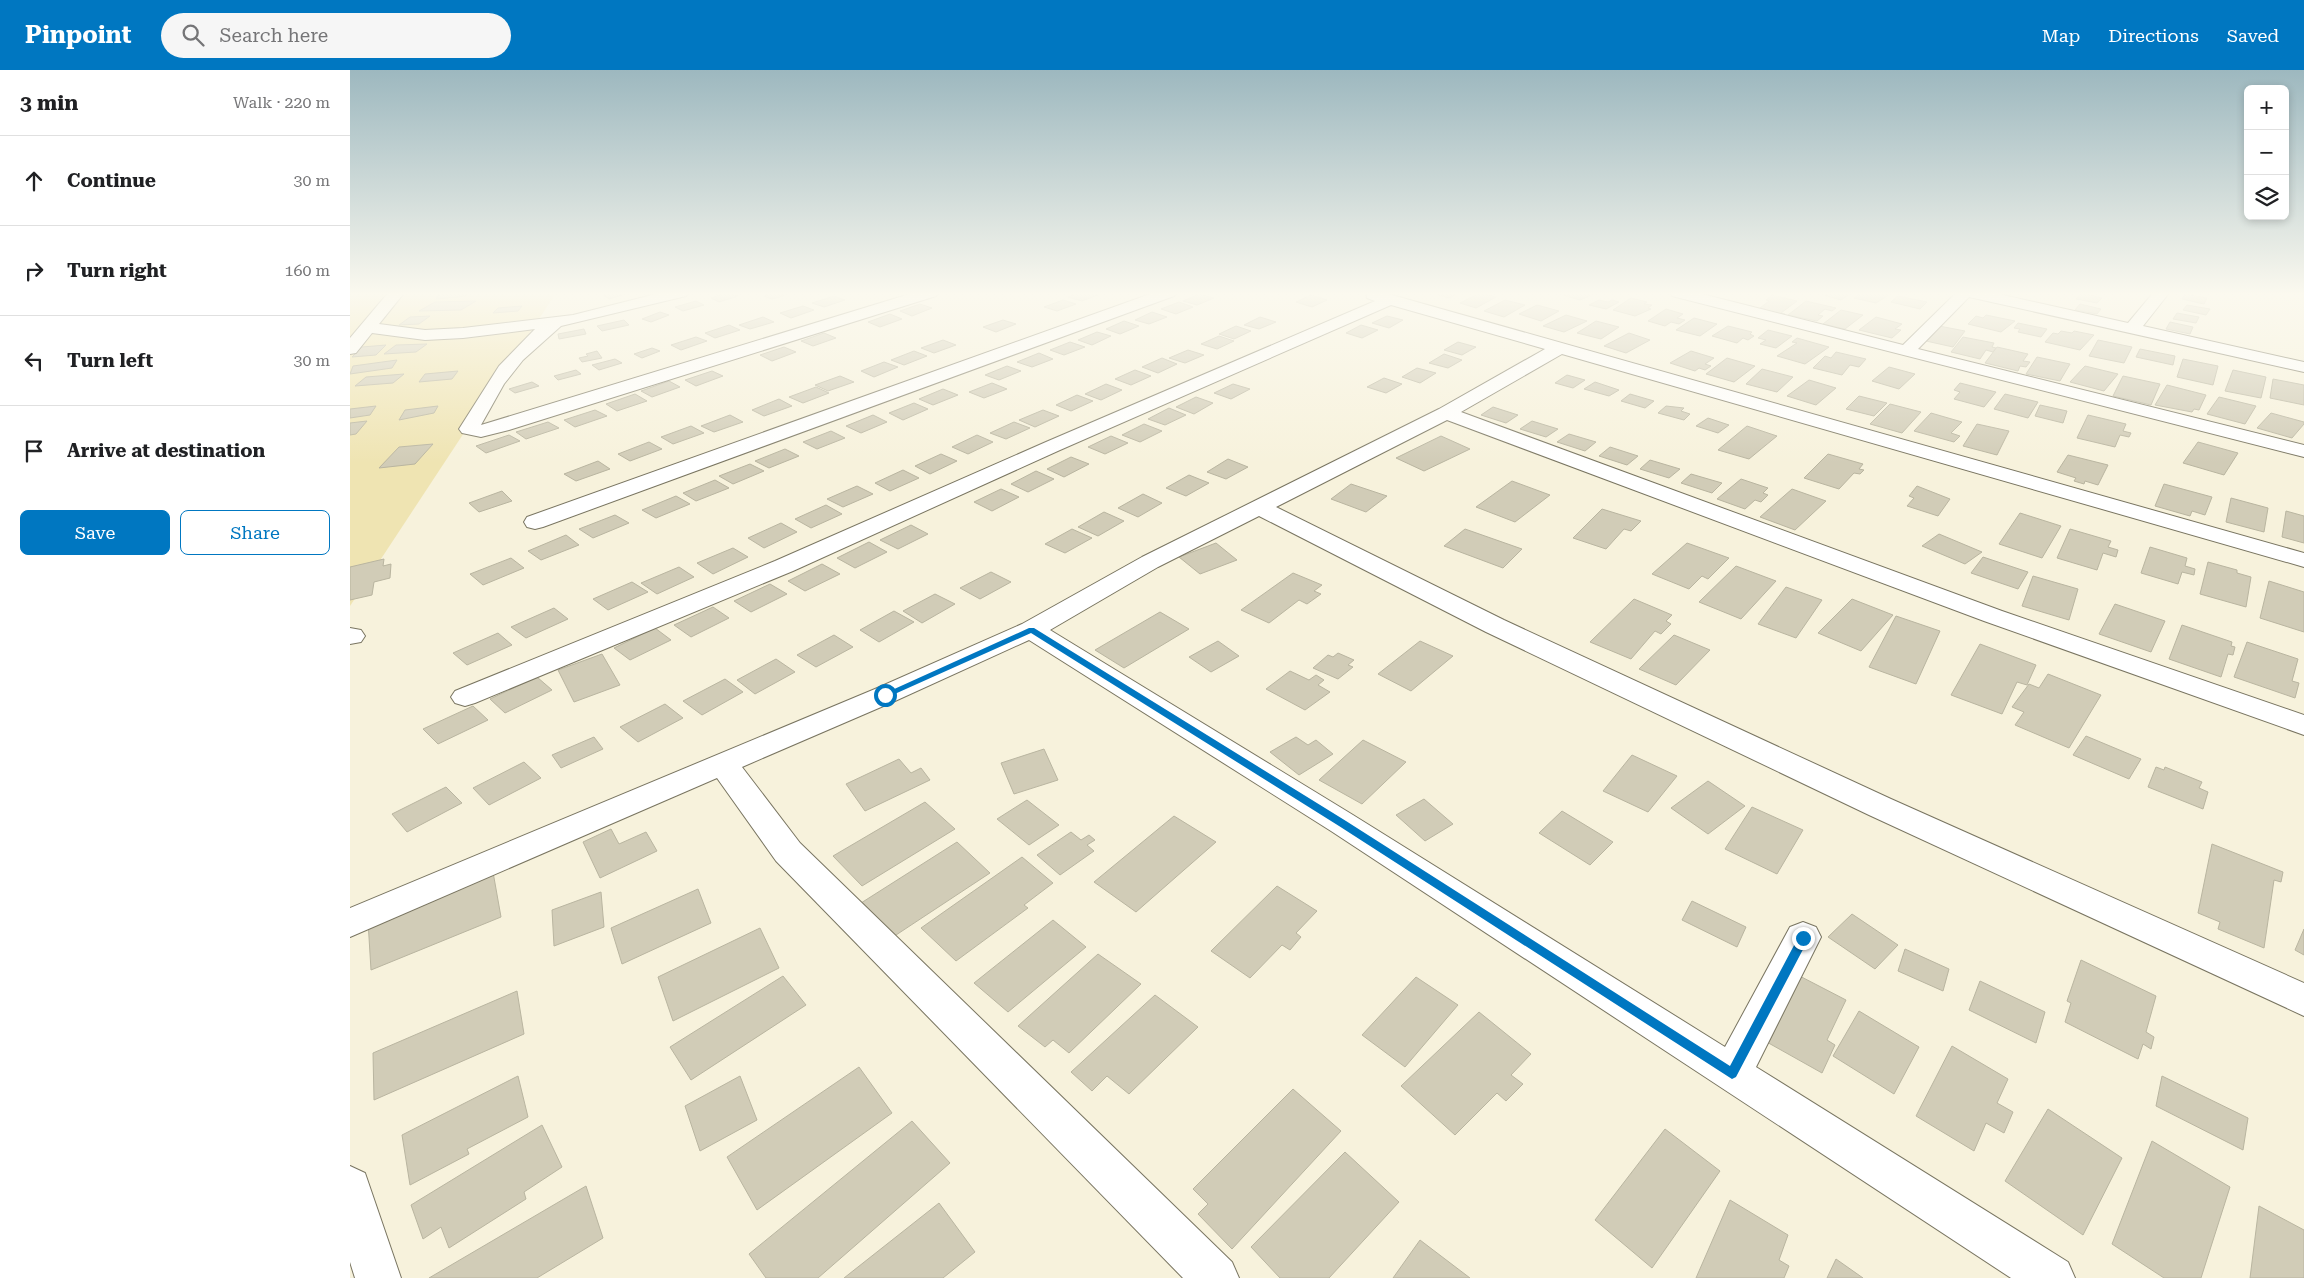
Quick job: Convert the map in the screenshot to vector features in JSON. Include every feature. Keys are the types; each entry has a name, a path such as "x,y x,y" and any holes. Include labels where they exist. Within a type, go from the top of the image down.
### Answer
{"street":[{"path":"521,349 478,412 470,430 481,431 502,426 751,349"},
{"path":"535,522 1015,349"},
{"path":"465,697 784,566 1276,349"},
{"path":"350,923 885,695 1031,630 1150,562 1446,413 1558,349"},
{"path":"1565,349 2304,560"},
{"path":"1899,349 2304,451"},
{"path":"2224,349 2304,366"},
{"path":"1446,413 1993,616 2304,725"},
{"path":"1259,506 1495,626 1880,807 2304,1000"},
{"path":"1031,630 1342,823 2052,1278"},
{"path":"723,763 788,852 1216,1278"},
{"path":"1732,1074 1803,938"},
{"path":"350,1188 378,1278"}],"shaded area":[{"path":"350,349 519,349 350,606"}],"building":[{"path":"360,349 382,349 376,355 352,357"},
{"path":"390,349 420,349 416,352 384,354"},
{"path":"648,349 660,351 642,358 634,354"},
{"path":"777,349 790,349 796,352 772,361 760,355"},
{"path":"925,349 944,349 934,353"},
{"path":"1052,349 1079,349 1064,355 1050,350"},
{"path":"1445,349 1472,349 1462,355"},
{"path":"1615,349 1633,349 1626,353"},
{"path":"1787,349 1826,349 1805,364 1777,356"},
{"path":"1953,349 1995,349 1993,352 1986,350 1980,359 1951,352"},
{"path":"1995,349 2008,349 2028,354 2023,361 2030,362 2026,367 2020,366 2018,371 1985,363"},
{"path":"2093,349 2131,349 2124,363 2089,356"},
{"path":"2140,349 2175,356 2173,365 2136,357"},
{"path":"1188,350 1204,355 1185,363 1169,358"},
{"path":"597,351 602,358 582,362 579,358 588,356 586,354"},
{"path":"914,351 927,356 904,365 891,360"},
{"path":"1691,351 1714,358 1705,364 1711,366 1705,370 1699,368 1695,371 1670,363"},
{"path":"1836,352 1866,359 1859,367 1850,365 1842,375 1813,368 1825,356 1831,358"},
{"path":"1039,353 1053,359 1032,367 1017,362"},
{"path":"1444,354 1462,360 1448,368 1429,363"},
{"path":"2037,357 2070,364 2060,381 2026,374"},
{"path":"1162,358 1177,364 1158,373 1142,367"},
{"path":"1727,358 1755,366 1734,382 1706,374"},
{"path":"615,359 622,363 599,370 592,365"},
{"path":"2183,359 2218,366 2213,385 2177,377"},
{"path":"397,360 392,368 350,374 353,366"},
{"path":"884,362 898,367 874,377 861,371"},
{"path":"1007,366 1021,371 999,380 985,375"},
{"path":"2085,366 2118,374 2104,391 2070,382"},
{"path":"1889,367 1915,374 1899,389 1872,381"},
{"path":"1417,368 1436,373 1420,383 1402,377"},
{"path":"1762,369 1793,377 1777,392 1746,384"},
{"path":"576,370 581,374 558,380 554,376"},
{"path":"1135,370 1151,376 1131,385 1115,379"},
{"path":"2233,370 2266,377 2261,398 2225,391"},
{"path":"458,371 452,379 419,382 425,374"},
{"path":"712,371 723,376 696,386 685,380"},
{"path":"404,374 393,383 355,386 366,377"},
{"path":"1567,375 1585,380 1573,388 1555,383"},
{"path":"840,376 854,382 828,391 815,385"},
{"path":"2123,376 2160,384 2151,405 2113,396"},
{"path":"1384,378 1402,384 1386,393 1367,387"},
{"path":"2273,379 2304,385 2304,405 2270,398"},
{"path":"1809,380 1836,388 1816,405 1787,396"},
{"path":"669,381 680,387 652,397 641,391"},
{"path":"532,382 539,386 515,393 509,389"},
{"path":"1595,382 1619,390 1609,396 1584,389"},
{"path":"992,383 1007,389 984,398 969,392"},
{"path":"1960,383 1996,392 1984,407 1954,399 1960,392 1954,390"},
{"path":"1106,384 1122,390 1101,400 1085,394"},
{"path":"1233,384 1250,389 1231,399 1214,393"},
{"path":"2167,385 2206,395 2199,410 2194,409 2192,412 2155,405"},
{"path":"816,387 829,393 803,403 789,397"},
{"path":"943,389 958,395 933,405 919,399"},
{"path":"635,394 647,401 617,411 606,404"},
{"path":"1630,394 1654,401 1645,408 1621,401"},
{"path":"2005,394 2038,402 2028,418 1994,409"},
{"path":"1077,395 1093,401 1071,411 1056,405"},
{"path":"1859,396 1887,403 1874,416 1846,409"},
{"path":"1196,397 1213,403 1194,414 1176,407"},
{"path":"2219,397 2256,406 2245,424 2207,414"},
{"path":"779,399 792,406 764,416 752,410"},
{"path":"914,403 928,409 903,420 889,413"},
{"path":"1890,404 1921,412 1902,433 1870,424"},
{"path":"2040,405 2067,411 2063,423 2035,416"},
{"path":"376,406 370,415 350,418 350,409"},
{"path":"438,406 434,413 399,420 405,410"},
{"path":"1666,406 1684,408 1681,411 1690,414 1684,420 1658,413"},
{"path":"1493,407 1518,415 1506,423 1481,415"},
{"path":"1169,408 1186,415 1165,425 1148,419"},
{"path":"595,410 607,416 575,427 564,420"},
{"path":"1043,410 1059,416 1035,427 1019,420"},
{"path":"1931,413 1962,422 1951,433 1960,436 1954,442 1914,431"},
{"path":"2271,413 2304,422 2304,424 2292,438 2257,428"},
{"path":"730,415 743,422 714,432 701,426"},
{"path":"873,415 887,422 861,433 846,426"},
{"path":"2088,415 2126,424 2123,431 2131,433 2129,437 2120,435 2115,447 2077,438"},
{"path":"1708,418 1729,425 1718,433 1696,426"},
{"path":"367,421 356,434 350,435 350,423"},
{"path":"1532,421 1558,429 1546,437 1520,429"},
{"path":"548,422 559,428 526,439 516,432"},
{"path":"1014,422 1030,428 1006,439 990,433"},
{"path":"1144,424 1162,431 1140,442 1122,435"},
{"path":"1977,424 2009,431 1997,455 1963,446"},
{"path":"691,426 704,433 673,444 661,437"},
{"path":"1747,426 1777,436 1749,459 1718,450"},
{"path":"831,431 845,438 817,449 803,442"},
{"path":"1569,434 1596,442 1585,451 1557,442"},
{"path":"509,435 520,441 486,453 476,446"},
{"path":"977,435 993,442 968,454 952,447"},
{"path":"1111,436 1128,443 1105,454 1088,447"},
{"path":"1441,436 1470,449 1424,471 1396,458"},
{"path":"649,442 662,449 630,461 618,454"},
{"path":"2198,442 2238,453 2224,475 2183,463"},
{"path":"433,444 415,464 379,468 399,447"},
{"path":"1610,447 1638,456 1627,465 1599,456"},
{"path":"785,449 799,456 769,468 755,461"},
{"path":"941,454 957,461 930,474 915,466"},
{"path":"1828,454 1863,464 1859,469 1864,470 1860,474 1854,473 1839,489 1804,478"},
{"path":"2068,455 2108,465 2098,485 2085,481 2084,484 2074,481 2076,478 2057,472"},
{"path":"1071,457 1089,464 1064,477 1047,469"},
{"path":"1228,459 1248,467 1226,479 1207,472"},
{"path":"1650,460 1680,469 1669,478 1640,469"},
{"path":"598,461 610,469 576,481 564,474"},
{"path":"750,464 764,471 733,484 719,476"},
{"path":"903,470 919,478 890,491 875,483"},
{"path":"1036,471 1054,479 1028,492 1011,484"},
{"path":"1691,474 1722,483 1712,493 1681,483"},
{"path":"1189,475 1209,483 1186,496 1166,488"},
{"path":"1741,479 1768,488 1763,493 1768,495 1761,502 1755,500 1745,509 1717,499"},
{"path":"715,480 729,488 696,501 683,493"},
{"path":"1512,481 1550,495 1515,522 1476,507"},
{"path":"1351,484 1387,496 1366,512 1331,499"},
{"path":"2164,484 2212,497 2205,515 2192,511 2190,516 2155,506"},
{"path":"857,486 873,494 843,507 827,499"},
{"path":"1917,486 1950,499 1938,516 1907,506 1914,498 1909,496"},
{"path":"1001,489 1019,497 992,511 974,502"},
{"path":"1792,489 1826,501 1795,530 1760,517"},
{"path":"502,491 512,501 479,512 469,503"},
{"path":"1143,494 1162,503 1138,517 1118,508"},
{"path":"676,496 690,504 656,518 642,510"},
{"path":"2231,498 2268,508 2264,532 2226,522"},
{"path":"826,505 842,514 811,528 795,519"},
{"path":"1602,509 1641,521 1631,531 1624,529 1606,549 1573,538"},
{"path":"2286,511 2304,516 2304,543 2282,537"},
{"path":"1104,512 1124,521 1098,536 1078,527"},
{"path":"2020,513 2061,526 2042,558 1999,544"},
{"path":"615,515 629,523 593,538 579,529"},
{"path":"781,523 797,532 764,548 748,538"},
{"path":"911,525 928,534 898,549 880,540"},
{"path":"1072,529 1092,538 1065,553 1045,544"},
{"path":"1465,529 1522,549 1503,568 1444,546"},
{"path":"2070,529 2111,541 2108,547 2118,550 2116,557 2103,553 2097,570 2057,558"},
{"path":"1939,534 1982,552 1965,564 1922,546"},
{"path":"566,535 579,545 541,560 528,551"},
{"path":"869,542 887,552 855,568 837,558"},
{"path":"1216,543 1237,560 1200,574 1179,557"},
{"path":"1687,543 1729,558 1708,579 1702,576 1689,589 1652,574"},
{"path":"2150,547 2187,558 2185,566 2195,569 2194,575 2182,572 2178,584 2141,573"},
{"path":"733,548 748,557 713,574 697,563"},
{"path":"1983,557 2028,572 2018,589 1971,573"},
{"path":"511,558 524,568 483,585 470,574"},
{"path":"384,559 383,566 391,564 390,578 374,582 372,595 350,600 350,567"},
{"path":"2208,562 2237,570 2237,573 2251,577 2246,607 2200,594"},
{"path":"822,564 840,574 805,591 788,581"},
{"path":"1736,566 1776,581 1741,619 1699,602"},
{"path":"679,567 694,577 657,594 641,583"},
{"path":"991,572 1011,582 980,599 960,588"},
{"path":"1293,573 1322,585 1314,591 1321,594 1307,604 1299,600 1269,623 1241,610"},
{"path":"2033,576 2078,589 2069,620 2022,606"},
{"path":"2269,581 2304,592 2304,632 2260,618"},
{"path":"632,582 648,592 608,610 593,599"},
{"path":"770,584 787,594 751,612 734,601"},
{"path":"1786,587 1822,600 1796,638 1758,624"},
{"path":"935,594 955,604 922,623 903,611"},
{"path":"1634,599 1672,615 1666,621 1671,624 1661,634 1655,631 1631,659 1590,642"},
{"path":"1852,599 1893,615 1861,651 1818,633"},
{"path":"2115,604 2165,621 2151,652 2099,634"},
{"path":"713,607 729,618 691,637 674,625"},
{"path":"554,608 568,619 526,638 511,627"},
{"path":"894,611 914,622 879,642 860,630"},
{"path":"1160,612 1189,629 1124,668 1095,650"},
{"path":"1896,616 1940,631 1916,684 1869,667"},
{"path":"2182,625 2232,642 2231,646 2235,647 2233,655 2228,654 2221,677 2169,659"},
{"path":"655,628 671,640 630,660 614,648"},
{"path":"498,633 512,645 467,665 453,653"},
{"path":"834,635 853,647 816,667 797,655"},
{"path":"1674,635 1710,650 1676,685 1639,669"},
{"path":"1218,641 1239,656 1211,672 1189,657"},
{"path":"1420,641 1453,656 1411,691 1378,674"},
{"path":"2247,642 2298,659 2292,681 2299,683 2295,698 2234,677"},
{"path":"1980,644 2036,665 2027,685 2017,682 2002,714 1951,695"},
{"path":"1338,653 1354,660 1348,665 1353,667 1338,679 1313,668 1328,655 1333,657"},
{"path":"602,654 620,685 574,702 558,670"},
{"path":"776,659 795,672 755,694 737,680"},
{"path":"1290,671 1309,680 1316,675 1324,680 1318,685 1330,692 1305,710 1266,689"},
{"path":"2048,674 2101,695 2069,748 2015,725 2024,712 2012,707 2029,684 2039,688"},
{"path":"537,677 552,690 505,713 490,699"},
{"path":"725,679 743,692 702,715 683,701"},
{"path":"665,704 683,718 638,742 620,727"},
{"path":"473,706 488,720 438,744 423,729"},
{"path":"2086,736 2141,759 2129,779 2073,755"},
{"path":"594,737 603,749 561,768 552,755"},
{"path":"1296,737 1308,745 1316,740 1333,754 1299,775 1270,752"},
{"path":"1363,740 1406,762 1362,804 1319,780"},
{"path":"1044,749 1058,780 1014,794 1001,763"},
{"path":"1632,755 1677,776 1648,812 1603,791"},
{"path":"899,759 911,773 921,768 930,780 865,811 846,784"},
{"path":"524,762 541,778 489,805 473,788"},
{"path":"2156,767 2164,770 2165,767 2202,782 2199,788 2208,792 2203,809 2148,787"},
{"path":"1708,781 1745,806 1708,834 1671,808"},
{"path":"446,787 462,803 407,832 392,814"},
{"path":"1424,799 1453,824 1425,841 1396,815"},
{"path":"1027,800 1059,825 1029,845 997,819"},
{"path":"925,802 955,829 862,886 833,856"},
{"path":"1752,807 1803,830 1777,874 1725,849"},
{"path":"1562,811 1613,842 1590,865 1539,833"},
{"path":"1174,816 1216,842 1136,912 1094,882"},
{"path":"611,829 619,844 646,832 657,851 600,878 583,842"},
{"path":"1071,832 1081,840 1089,835 1095,840 1087,845 1094,851 1060,875 1037,855"},
{"path":"957,842 990,873 893,937 861,903"},
{"path":"2212,844 2283,872 2281,882 2274,880 2264,948 2218,929 2220,922 2198,913"},
{"path":"1022,857 1053,883 1024,905 1028,908 956,961 921,928"},
{"path":"493,872 501,917 371,970 368,921"},
{"path":"1277,886 1317,911 1296,933 1301,937 1290,950 1282,945 1250,978 1211,951"},
{"path":"698,889 711,923 622,964 611,928"},
{"path":"601,892 604,927 554,946 552,910"},
{"path":"1692,901 1746,927 1737,947 1682,920"},
{"path":"1852,914 1898,945 1875,969 1828,937"},
{"path":"1053,920 1086,947 1008,1012 974,983"},
{"path":"760,928 779,968 673,1021 658,977"},
{"path":"2304,929 2304,955 2295,950"},
{"path":"1905,949 1949,969 1943,991 1898,971"},
{"path":"1098,954 1141,984 1069,1053 1053,1040 1045,1047 1018,1026"},
{"path":"2081,960 2156,996 2146,1032 2154,1037 2151,1049 2143,1044 2138,1059 2065,1022 2071,1003 2067,1001"},
{"path":"1790,971 1846,1000 1827,1040 1835,1045 1822,1073 1756,1036"},
{"path":"783,976 806,1005 691,1080 670,1047"},
{"path":"1416,977 1458,1005 1405,1067 1362,1035"},
{"path":"1980,981 2045,1012 2036,1043 1969,1010"},
{"path":"517,991 524,1034 374,1100 373,1053"},
{"path":"1155,995 1198,1027 1129,1094 1107,1076 1092,1091 1071,1072"},
{"path":"1859,1011 1919,1047 1894,1094 1833,1056"},
{"path":"1479,1012 1531,1054 1511,1075 1523,1084 1506,1101 1497,1093 1455,1135 1401,1086"},
{"path":"1952,1046 2008,1079 1997,1103 2013,1112 2004,1133 1986,1123 1974,1151 1916,1116"},
{"path":"859,1067 892,1113 757,1210 727,1157"},
{"path":"518,1076 528,1117 467,1149 469,1154 410,1185 402,1135"},
{"path":"740,1076 757,1120 700,1151 685,1106"},
{"path":"2162,1076 2248,1118 2243,1150 2156,1106"},
{"path":"1293,1089 1341,1131 1232,1249 1198,1214 1208,1204 1193,1189"},
{"path":"2048,1109 2122,1158 2083,1235 2005,1181"},
{"path":"912,1121 950,1163 818,1278 766,1278 749,1254"},
{"path":"542,1125 562,1167 524,1192 526,1199 449,1248 441,1227 423,1239 411,1205"},
{"path":"1665,1129 1720,1171 1652,1268 1595,1220"},
{"path":"2152,1141 2230,1187 2201,1278 2164,1278 2112,1244"},
{"path":"1345,1152 1399,1202 1329,1278 1280,1278 1251,1247"},
{"path":"586,1186 603,1238 537,1278 429,1278"},
{"path":"1730,1200 1788,1235 1779,1260 1789,1266 1784,1278 1696,1278"},
{"path":"939,1203 975,1252 943,1278 844,1278"},
{"path":"2259,1206 2304,1230 2304,1278 2250,1278"},
{"path":"1420,1240 1470,1278 1393,1278"},
{"path":"1836,1259 1863,1278 1827,1278"}],"route":[{"path":"885,695 1031,630 1342,823 1732,1074 1803,938"}]}
